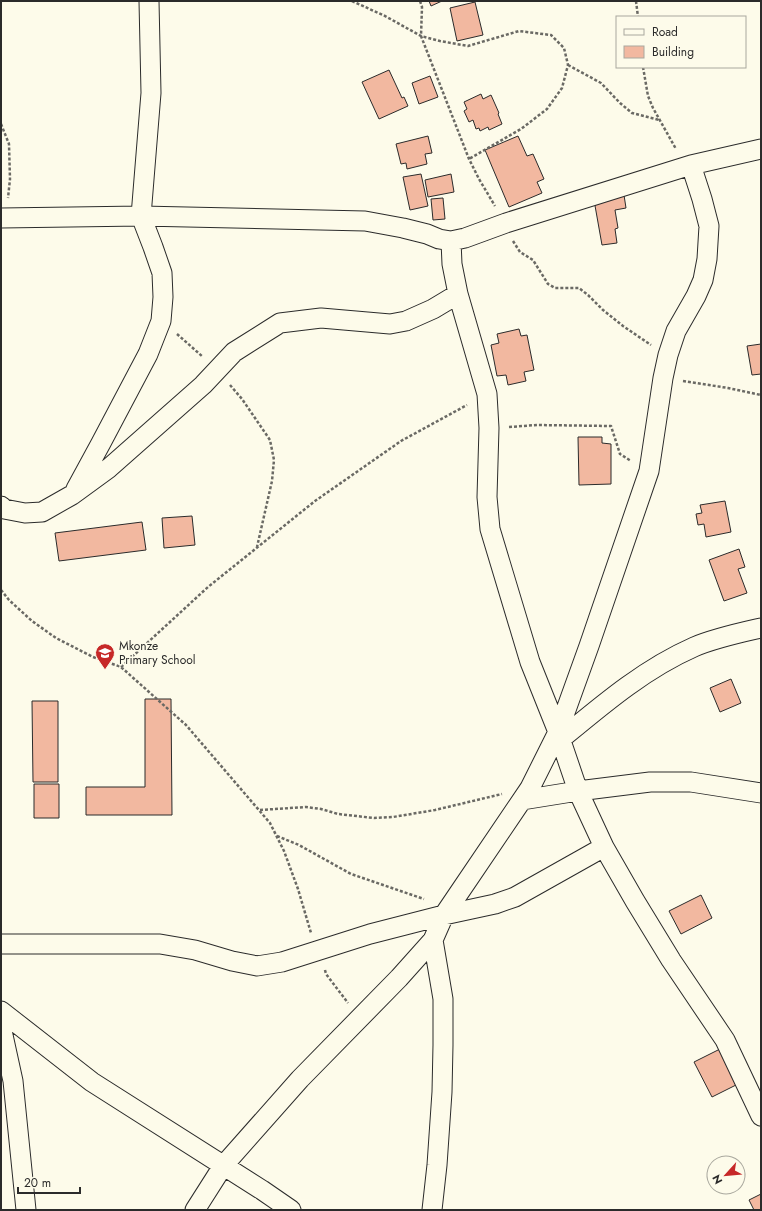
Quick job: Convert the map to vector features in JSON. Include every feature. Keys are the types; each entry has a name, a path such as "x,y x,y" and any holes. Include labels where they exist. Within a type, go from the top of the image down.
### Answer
{"street":[{"path":"72,495 148,354 161,321 163,297 162,273 141,216 151,92 149,1"},
{"path":"3,218 141,216 365,221 403,228 427,234 438,239 451,241 465,238 506,223 691,165 761,149"},
{"path":"195,1210 223,1166 300,1079 399,978 433,940 446,913 526,794 559,735 649,471 663,378 668,355 676,332 703,280 707,259 708,226 702,199 691,165"},
{"path":"451,241 452,264 458,294 487,394 489,428 487,497 490,529 530,662 559,735 578,791 604,847 671,960 725,1040 761,1116"},
{"path":"1,506 4,509 25,513 42,512 72,495 109,468 135,446 203,385 234,352 280,323 321,318 390,324 406,321 433,309 458,294"},
{"path":"559,735 641,676 669,660 694,647 761,628"},
{"path":"526,794 578,791 650,782 691,782 761,793"},
{"path":"1,944 160,944 195,950 232,961 257,966 282,962 318,952 370,934 446,913 495,904 515,897 555,876 604,847"},
{"path":"432,1210 442,1092 443,1045 443,999 433,940"},
{"path":"1,1010 92,1082 291,1210"},
{"path":"1,1026 13,1081 26,1210"}],"path":[{"path":"352,1 385,16 421,36 440,41 468,46 520,31 551,35 564,48 568,65 562,88 547,109 521,129 470,159"},
{"path":"420,1 422,7 421,36 470,159 479,179 506,223 515,245 520,252 533,260 548,284 555,288 579,288 623,326 668,355"},
{"path":"636,1 638,16"},
{"path":"568,65 601,83 632,113 659,120"},
{"path":"643,68 648,96 653,108 682,157 691,165"},
{"path":"1,124 9,144 10,179 3,218"},
{"path":"161,321 190,344 217,370 242,399 270,440 274,460 272,481 257,548"},
{"path":"663,378 728,388 761,395"},
{"path":"121,667 208,587 315,501 400,441 487,394"},
{"path":"489,428 537,425 611,426 620,454 649,471"},
{"path":"1,590 9,600 32,621 56,638 93,657 121,667 186,725 260,810 270,823 277,836 298,889 308,926 326,974 359,1018"},
{"path":"260,810 306,806 345,815 374,818 393,817 526,794"},
{"path":"277,836 299,845 351,874 365,880 405,892 446,913"}],"building":[{"path":"429,1 442,1 431,6"},
{"path":"475,2 483,35 457,41 450,8"},
{"path":"389,70 402,98 404,97 408,106 379,119 362,82"},
{"path":"430,76 438,97 419,104 412,83"},
{"path":"481,94 483,99 491,95 502,124 489,130 488,127 480,131 479,128 476,129 473,120 469,122 464,111 467,109 464,102"},
{"path":"428,136 432,153 425,154 427,164 407,169 406,163 401,164 396,144"},
{"path":"518,136 527,156 533,154 544,179 537,182 542,193 509,207 485,150"},
{"path":"421,174 428,206 410,210 403,177"},
{"path":"451,174 454,192 428,197 425,180"},
{"path":"624,195 626,208 615,210 618,228 615,229 617,243 602,245 594,200"},
{"path":"443,198 445,219 433,220 431,199"},
{"path":"519,329 521,336 527,335 534,370 524,372 526,381 508,385 506,375 497,376 491,345 499,343 497,334"},
{"path":"761,344 761,374 752,375 747,346"},
{"path":"578,437 602,437 602,443 611,444 611,484 579,485"},
{"path":"725,501 731,532 706,537 704,524 698,525 696,514 702,513 700,505"},
{"path":"192,516 195,545 164,548 162,518"},
{"path":"142,522 146,550 59,561 55,533"},
{"path":"739,549 745,567 738,569 747,593 724,601 709,560"},
{"path":"731,679 741,703 720,712 710,688"},
{"path":"145,699 171,699 172,815 86,815 86,787 145,787"},
{"path":"32,701 58,701 58,782 33,782"},
{"path":"34,784 59,784 59,818 34,818"},
{"path":"701,895 712,918 681,934 669,911"},
{"path":"720,1049 738,1084 712,1097 694,1062"},
{"path":"761,1194 761,1210 754,1210 749,1200"}],"place":[{"name":"Mkonze Primary School","path":"105,670"}]}
